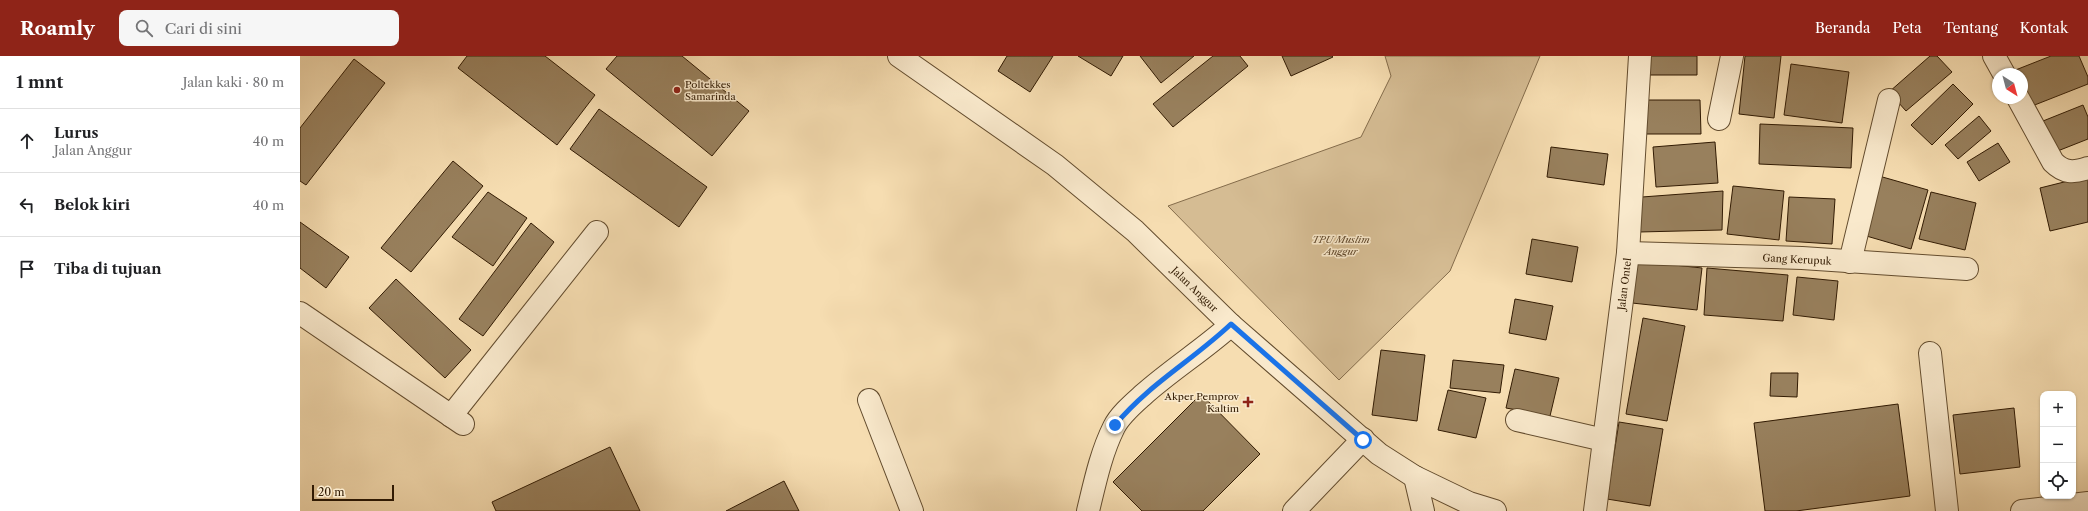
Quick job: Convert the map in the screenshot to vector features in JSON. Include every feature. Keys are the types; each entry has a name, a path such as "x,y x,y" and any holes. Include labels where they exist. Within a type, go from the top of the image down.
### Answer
{"street":[{"name":"Jalan Anggur","path":"899,56 1055,165 1135,231 1231,324 1379,454 1415,477 1468,503 1495,511"},
{"name":"Jalan Ontel","path":"1595,511 1628,253 1640,56"},
{"path":"1719,119 1732,56"},
{"path":"1994,56 2001,68"},
{"path":"1850,262 1889,100"},
{"path":"2021,104 2053,162 2058,167 2069,172 2088,168"},
{"path":"300,313 458,421 597,232"},
{"name":"Gang Kerupuk","path":"1628,253 1787,258 1967,269"},
{"path":"1088,511 1101,458 1115,425 1131,406 1145,393 1168,373 1214,340 1231,324"},
{"path":"1930,353 1947,511"},
{"path":"869,400 912,511"},
{"path":"1517,420 1604,440"},
{"path":"1294,511 1363,440"},
{"path":"1415,477 1423,511"},
{"path":"2022,511 2088,503"}],"green space":[{"name":"TPU Muslim Anggur","path":"1385,56 1540,56 1450,271 1339,380 1168,206 1361,137 1391,76"}],"building":[{"path":"467,56 545,56 595,95 557,145 458,68"},
{"name":"Poltekkes Samarinda","path":"617,56 682,56 749,111 712,156 606,69"},
{"path":"1007,56 1053,56 1030,92 998,71"},
{"path":"1078,56 1123,56 1111,76"},
{"path":"1140,56 1194,56 1161,83"},
{"path":"1213,56 1240,56 1248,66 1173,127 1153,104"},
{"path":"1282,56 1332,56 1333,57 1291,76"},
{"path":"1646,56 1697,56 1697,75 1645,75"},
{"path":"1745,56 1781,56 1774,118 1739,114"},
{"path":"1930,56 1937,56 1952,72 1906,111 1889,92"},
{"path":"2051,56 2079,56 2088,77 2088,84 2027,108 2025,104 2028,104 2028,68 2021,68"},
{"path":"354,59 385,83 306,185 300,181 300,128"},
{"path":"1791,64 1849,72 1842,123 1784,115"},
{"path":"1953,84 1973,104 1932,145 1911,125"},
{"path":"1643,100 1700,100 1701,134 1643,134"},
{"path":"2083,105 2088,117 2088,139 2050,154 2038,123"},
{"path":"599,109 707,187 679,227 570,149"},
{"path":"1979,116 1991,131 1958,159 1945,145"},
{"path":"1760,124 1853,128 1851,168 1759,164"},
{"path":"1715,142 1718,183 1656,187 1653,147"},
{"path":"1998,143 2010,162 1979,181 1967,162"},
{"path":"1551,147 1608,154 1604,185 1547,177"},
{"path":"453,161 483,186 411,272 381,248"},
{"path":"1879,176 1928,190 1911,249 1863,235"},
{"path":"2088,176 2088,222 2050,231 2040,188"},
{"path":"1733,186 1784,191 1779,240 1727,234"},
{"path":"1723,191 1722,230 1639,232 1642,197"},
{"path":"488,192 527,218 493,266 452,237"},
{"path":"1931,192 1976,203 1965,250 1919,239"},
{"path":"1789,197 1835,199 1832,244 1786,241"},
{"path":"300,222 349,257 326,288 300,268"},
{"path":"531,223 554,242 483,336 459,319"},
{"path":"1532,239 1578,247 1572,282 1526,274"},
{"path":"1637,261 1702,268 1697,310 1632,303"},
{"path":"1707,268 1788,275 1783,321 1704,315"},
{"path":"1797,277 1838,281 1834,320 1793,315"},
{"path":"396,279 471,350 445,378 369,308"},
{"path":"1515,299 1553,306 1546,340 1509,333"},
{"path":"1643,318 1685,326 1667,421 1626,414"},
{"path":"1381,350 1425,355 1417,421 1372,415"},
{"path":"1453,360 1504,365 1500,393 1450,388"},
{"path":"1515,369 1559,378 1550,416 1506,408"},
{"path":"1771,373 1798,373 1797,397 1770,396"},
{"path":"1448,390 1486,398 1476,438 1438,430"},
{"path":"1201,394 1260,454 1203,511 1142,511 1113,482"},
{"path":"1898,404 1910,496 1796,511 1765,511 1754,423"},
{"path":"2014,408 2020,467 1960,474 1953,415"},
{"path":"1619,422 1663,429 1650,506 1607,499"},
{"path":"610,447 640,511 496,511 492,502"},
{"path":"784,481 799,511 726,511"}],"place":[{"name":"Poltekkes Samarinda","path":"677,90"},
{"name":"Akper Pemprov Kaltim","path":"1248,402"}],"route":[{"path":"1115,425 1131,406 1168,373 1214,340 1231,324 1363,440"}]}
